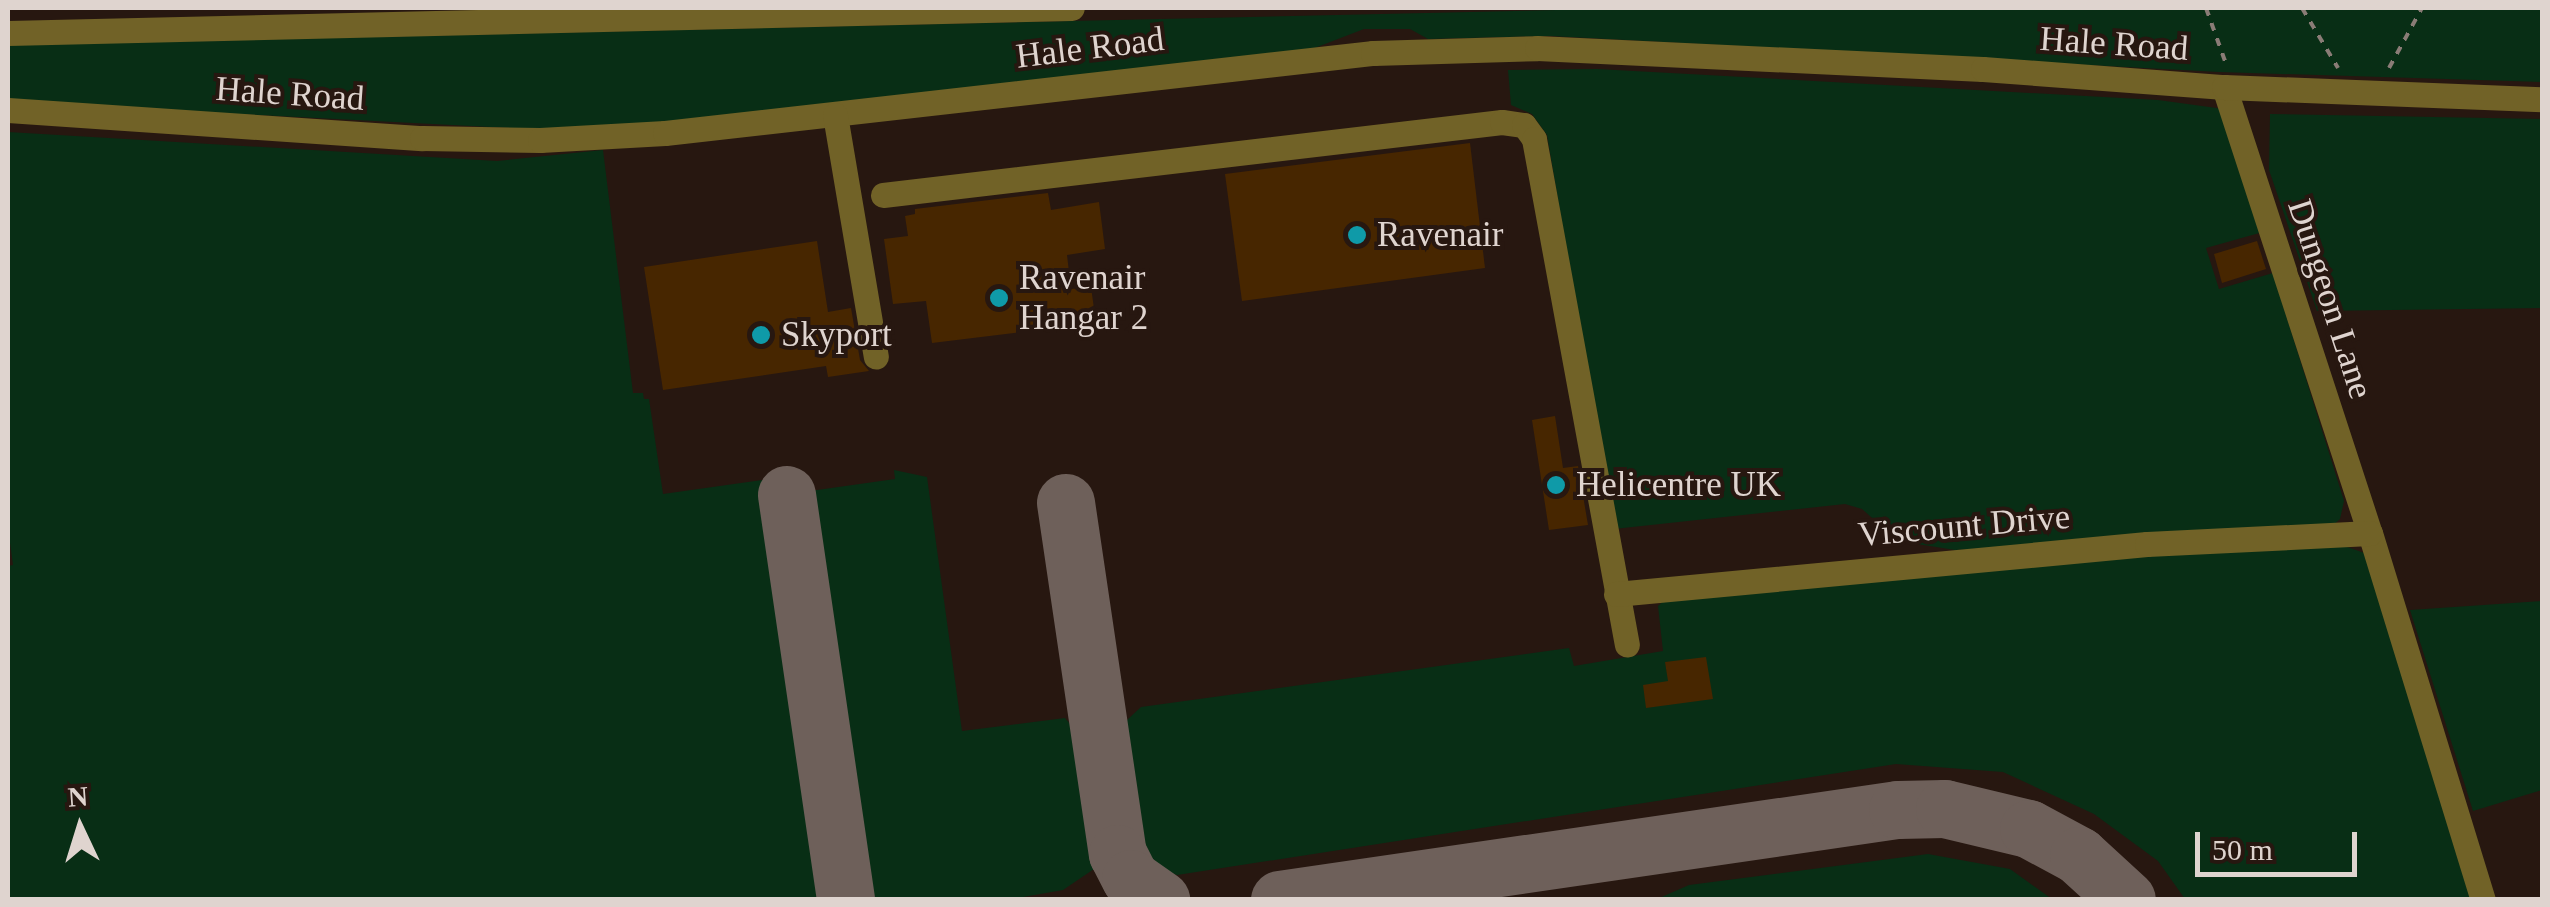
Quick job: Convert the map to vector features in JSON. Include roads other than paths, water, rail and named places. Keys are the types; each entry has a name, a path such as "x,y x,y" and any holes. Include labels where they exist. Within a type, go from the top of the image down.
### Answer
{"street":[{"path":"8,32 422,14 1072,8"},
{"name":"Hale Road","path":"8,110 422,138 540,140 664,133 1373,53 1537,48 1945,67 2364,94 2542,99"},
{"name":"Dungeon Lane","path":"2229,87 2482,900"},
{"path":"836,115 876,357"},
{"path":"884,195 1502,122 1524,125 1534,139 1627,645"},
{"name":"Viscount Drive","path":"1616,594 2147,544 2370,533"}],"place":[{"name":"Ravenair","path":"1357,235"},
{"name":"Ravenair Hangar 2","path":"999,298"},
{"name":"Skyport","path":"761,335"},
{"name":"Helicentre UK","path":"1556,485"}]}
